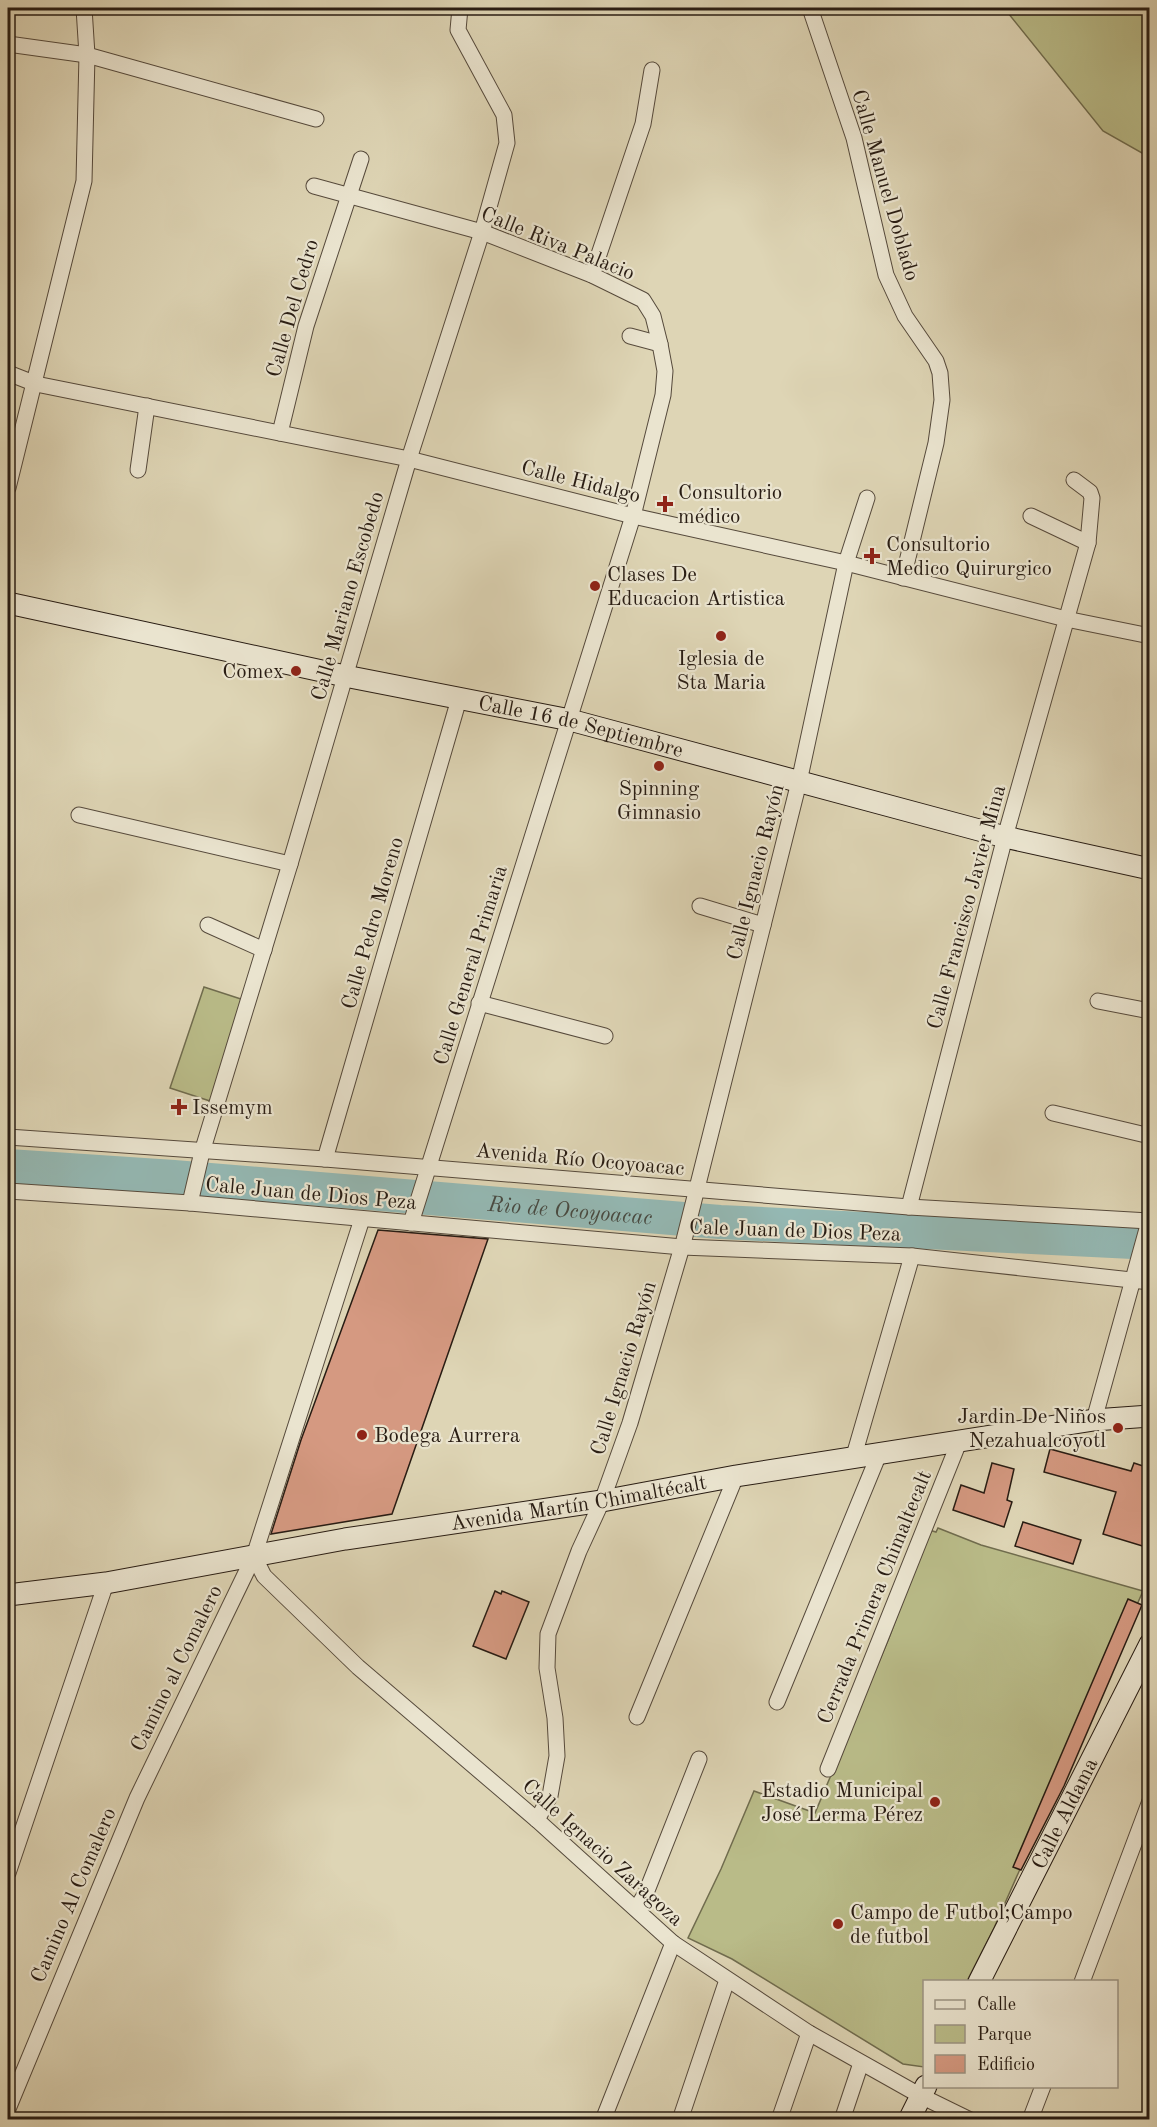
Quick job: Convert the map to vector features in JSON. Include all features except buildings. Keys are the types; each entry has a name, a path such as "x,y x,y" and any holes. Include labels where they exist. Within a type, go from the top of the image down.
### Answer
{"main road":[{"name":"Calle 16 de Septiembre","path":"8,603 345,676 570,720 1005,837 1149,869"},
{"name":"Avenida Martín Chimaltécalt","path":"8,1595 106,1583 345,1539 602,1501 735,1476 1095,1420 1149,1416"},
{"name":"Calle Aldama","path":"980,1980 1149,1644"},
{"path":"909,2120 924,2091"}],"street":[{"path":"8,488 36,384 84,181 87,55 84,8"},
{"name":"Calle Mariano Escobedo","path":"191,1199 201,1156 291,864 409,459 482,232 507,143 504,115 458,30 460,8"},
{"name":"Calle Manuel Doblado","path":"810,8 854,138 886,274 905,316 936,361 940,373 942,400 936,443 903,578"},
{"path":"8,44 87,55 316,118"},
{"path":"592,275 643,124 652,70"},
{"name":"Calle Del Cedro","path":"280,433 306,326 361,159"},
{"name":"Calle Riva Palacio","path":"314,186 482,232 592,275 646,303 653,316 660,344 665,383 633,516 570,720"},
{"path":"630,336 660,344"},
{"name":"Calle Hidalgo","path":"8,373 36,384 409,459 633,516 846,563 1066,620 1149,636"},
{"path":"138,470 147,406"},
{"name":"Calle Francisco Javier Mina","path":"909,1206 1005,837 1088,543 1092,498 1090,492 1074,480"},
{"name":"Calle Ignacio Rayón","path":"537,1820 550,1796 557,1756 555,1718 547,1668 548,1634 579,1551 602,1501 630,1424 683,1244 799,782 846,563 867,498"},
{"path":"1031,516 1088,543"},
{"name":"Calle Pedro Moreno","path":"325,1159 459,699"},
{"name":"Calle General Primaria","path":"412,1220 570,720"},
{"path":"79,815 291,864"},
{"path":"700,906 763,925"},
{"path":"208,926 264,950"},
{"path":"1098,1001 1149,1011"},
{"path":"479,1003 605,1036"},
{"path":"1053,1113 1149,1136"},
{"name":"Avenida Río Ocoyoacac","path":"8,1137 201,1156 325,1159 428,1175 697,1194 1149,1220"},
{"name":"Cale Juan de Dios Peza","path":"8,1191 191,1199 362,1218 412,1220 683,1244 912,1256 1149,1282"},
{"name":"Camino al Comalero","path":"137,1798 254,1556 362,1218"},
{"path":"1095,1420 1131,1280 1146,1241 1149,1220"},
{"path":"853,1458 912,1256"},
{"name":"Cerrada Primera Chimaltecalt","path":"828,1769 959,1442"},
{"path":"777,1702 879,1454"},
{"path":"638,1717 735,1476"},
{"name":"Calle Ignacio Zaragoza","path":"254,1556 264,1576 358,1667 537,1820 674,1943 809,2033 861,2063 924,2091 970,2120"},
{"path":"8,1873 106,1583"},
{"path":"636,1910 646,1893 699,1760"},
{"name":"Camino Al Comalero","path":"8,2109 137,1798"},
{"path":"1083,1980 1149,1801"},
{"path":"603,2120 674,1943"},
{"path":"680,2120 727,1980"},
{"path":"779,2120 809,2033"},
{"path":"842,2120 861,2063"},
{"path":"1030,2120 1042,2088"}],"green space":[{"path":"1004,8 1149,8 1149,157 1103,131"},
{"path":"204,987 244,1000 213,1102 170,1088"},
{"name":"Estadio Municipal José Lerma Pérez","path":"938,1528 981,1545 1143,1591 994,1928 968,1980 923,1980 923,2067 903,2064 732,1959 688,1938 721,1869 754,1791 815,1813 889,1638 929,1530 936,1532"}],"waterway":[{"name":"Rio de Ocoyoacac","path":"8,1166 174,1177 720,1222 1133,1242"}],"place":[{"name":"Consultorio médico","path":"665,504"},
{"name":"Consultorio Medico Quirurgico","path":"872,556"},
{"name":"Clases De Educacion Artistica","path":"595,586"},
{"name":"Iglesia de Sta Maria","path":"721,636"},
{"name":"Comex","path":"296,671"},
{"name":"Spinning Gimnasio","path":"659,766"},
{"name":"Issemym","path":"179,1107"},
{"name":"Jardin De Niños Nezahualcoyotl","path":"1118,1428"},
{"name":"Bodega Aurrera","path":"362,1435"},
{"name":"Estadio Municipal José Lerma Pérez","path":"935,1802"},
{"name":"Campo de Futbol;Campo de futbol","path":"838,1924"}]}
